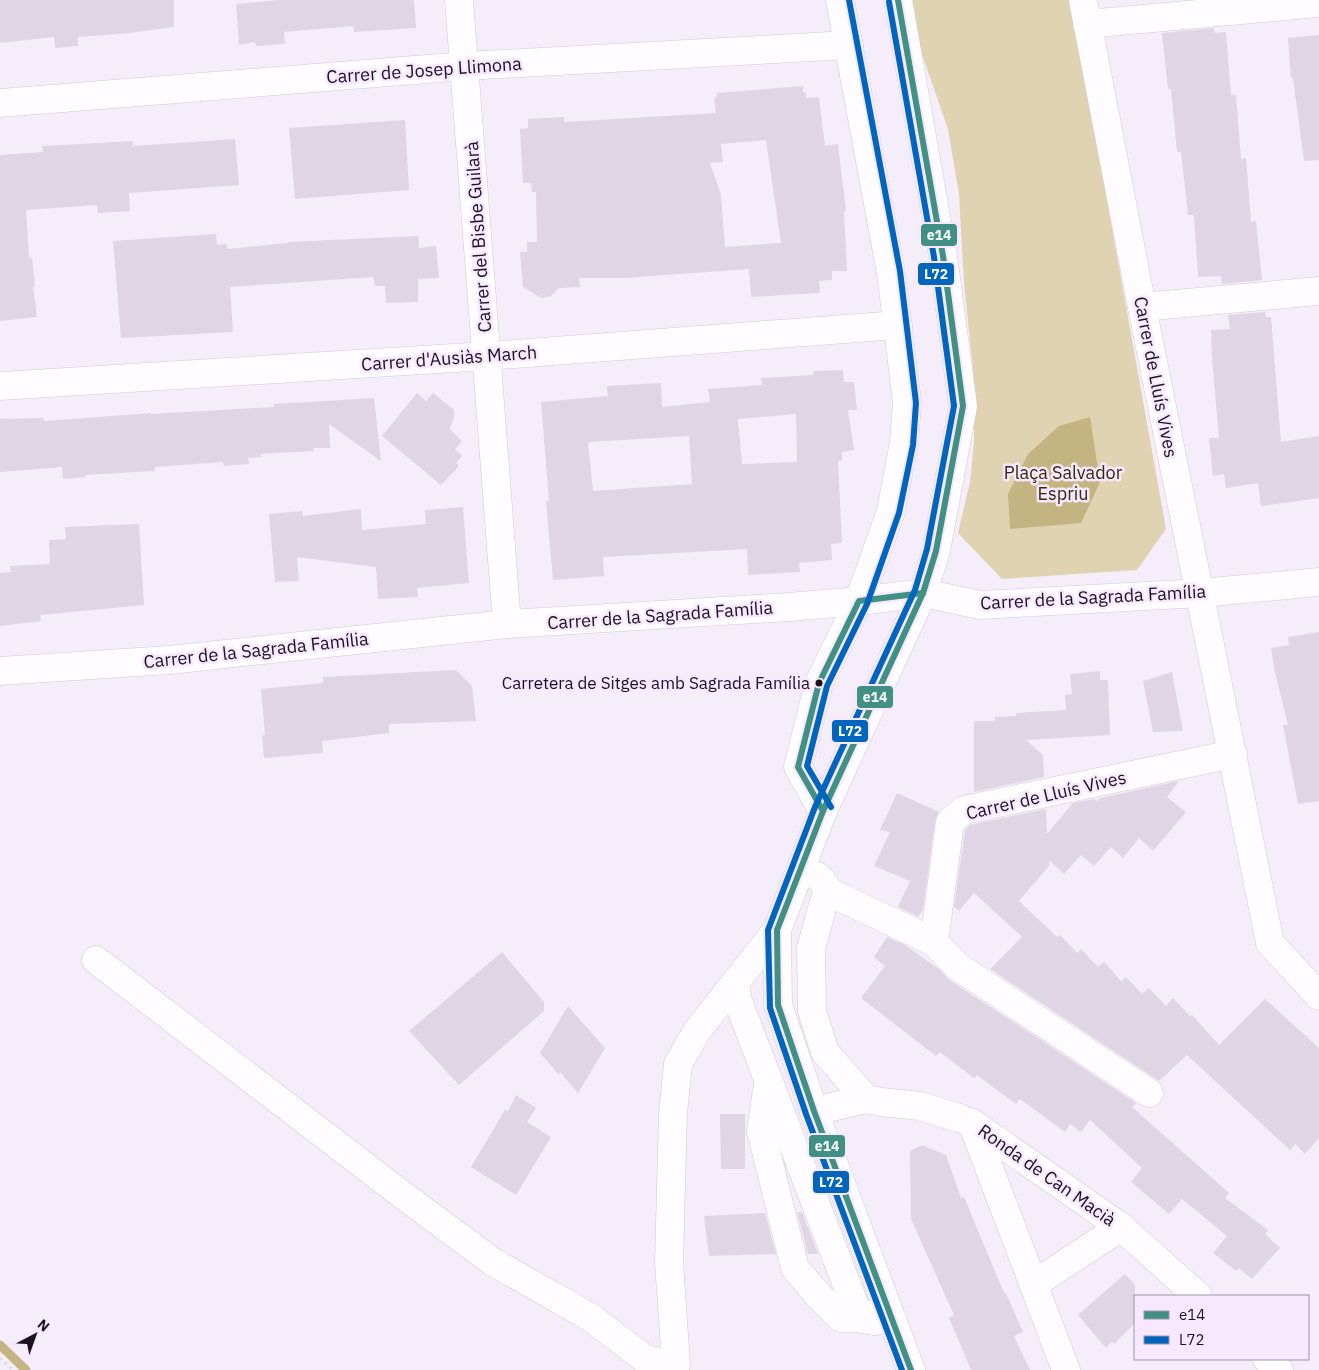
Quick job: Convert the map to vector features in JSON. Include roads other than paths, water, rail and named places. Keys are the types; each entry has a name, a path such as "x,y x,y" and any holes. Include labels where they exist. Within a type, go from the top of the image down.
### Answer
{"street":[{"name":"Carrer del Bisbe Guilarà","path":"459,0 507,624"},
{"path":"823,812 798,767 819,683 859,601 891,511 904,443 907,402 890,273 840,0"},
{"path":"96,960 493,1262 590,1317 645,1359 676,1365 669,1262 673,1113 678,1064 697,1031 777,930 823,812 923,593 936,551 963,406 943,256 898,0"},
{"path":"1085,12 1319,3"},
{"name":"Carrer de Lluís Vives","path":"1085,12 1142,307 1270,943 1319,996"},
{"name":"Carrer de Josep Llimona","path":"0,104 465,66 849,45"},
{"path":"1142,307 1319,291"},
{"name":"Carrer d'Ausiàs March","path":"0,386 487,356 898,325"},
{"name":"Carrer de la Sagrada Família","path":"0,671 169,660 507,624 859,601 923,593 980,604 1201,593 1319,582"},
{"name":"Carrer de Lluís Vives","path":"934,942 950,822 964,810 1233,754"},
{"path":"803,863 824,882 827,891 811,948 812,1011 825,1052 866,1099"},
{"path":"827,891 934,942 957,966 1149,1093"},
{"path":"777,930 778,1005 883,1318 911,1370"},
{"path":"735,985 738,1001 856,1309 883,1318"},
{"path":"769,1081 761,1131 795,1268 841,1318 883,1318"},
{"name":"Ronda de Can Macià","path":"814,1111 866,1099 920,1106 972,1124 1121,1227 1197,1295"},
{"name":"Ronda de Can Macià","path":"972,1124 1066,1370"},
{"name":"Ronda de Can Macià","path":"1034,1284 1121,1227"},
{"path":"1268,1360 1279,1370"}],"waterway":[{"path":"0,1345 26,1370"}],"place":[{"name":"Carretera de Sitges amb Sagrada Família","path":"819,683"}],"park label":[{"name":"Plaça Salvador Espriu","path":"1063,482"}]}
